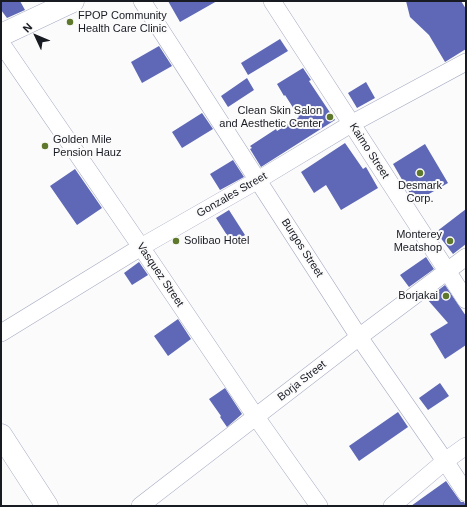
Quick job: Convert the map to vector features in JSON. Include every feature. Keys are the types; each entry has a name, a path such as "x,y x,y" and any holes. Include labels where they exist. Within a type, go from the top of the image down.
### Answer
{"street":[{"path":"1,35 73,1"},
{"name":"Burgos Street","path":"142,1 359,337 466,493"},
{"name":"Kaimo Street","path":"272,1 466,300"},
{"name":"Vasquez Street","path":"1,43 256,417 319,506"},
{"name":"Gonzales Street","path":"1,334 141,247 258,180 351,124 466,62"},
{"name":"Borja Street","path":"140,506 359,337 466,257"},
{"path":"1,435 47,506"},
{"path":"392,506 466,446"}],"building":[{"path":"1,1 20,1 25,10 7,18 1,10"},
{"path":"168,1 217,1 180,22"},
{"path":"406,1 461,1 466,9 466,49 445,62 429,35 410,17"},
{"path":"280,39 288,51 248,75 241,63"},
{"path":"159,46 172,66 142,83 131,62"},
{"path":"303,68 311,80 309,81 335,120 261,167 250,149 252,148 250,146 276,129 277,131 299,117 277,84"},
{"path":"247,78 254,90 228,107 221,96"},
{"path":"366,82 375,98 357,108 348,93"},
{"path":"202,113 213,129 182,148 172,132"},
{"path":"345,143 363,169 366,167 378,188 341,210 326,185 314,193 301,172"},
{"name":"Desmark Corp.","path":"425,144 448,183 415,202 393,164"},
{"path":"233,160 244,177 220,190 210,174"},
{"path":"75,169 102,208 77,225 50,186"},
{"path":"466,209 466,244 453,254 436,232"},
{"path":"229,210 245,235 232,243 216,218"},
{"path":"426,257 434,269 409,287 400,275"},
{"path":"139,262 148,275 132,285 124,273"},
{"path":"445,285 466,316 466,345 445,359 430,334 448,323 427,299"},
{"path":"178,319 191,339 168,356 154,336"},
{"path":"440,383 449,396 428,410 419,398"},
{"path":"225,388 242,414 227,427 209,399"},
{"path":"398,412 408,427 359,461 349,446"},
{"path":"446,481 461,502 464,502 466,506 411,506"}],"place":[{"name":"FPOP Community Health Care Clinic","path":"70,22"},
{"name":"Clean Skin Salon and Aesthetic Center","path":"330,117"},
{"name":"Golden Mile Pension Hauz","path":"45,146"},
{"name":"Desmark Corp.","path":"420,173"},
{"name":"Solibao Hotel","path":"176,241"},
{"name":"Monterey Meatshop","path":"450,241"},
{"name":"Borjakai","path":"446,296"}]}
